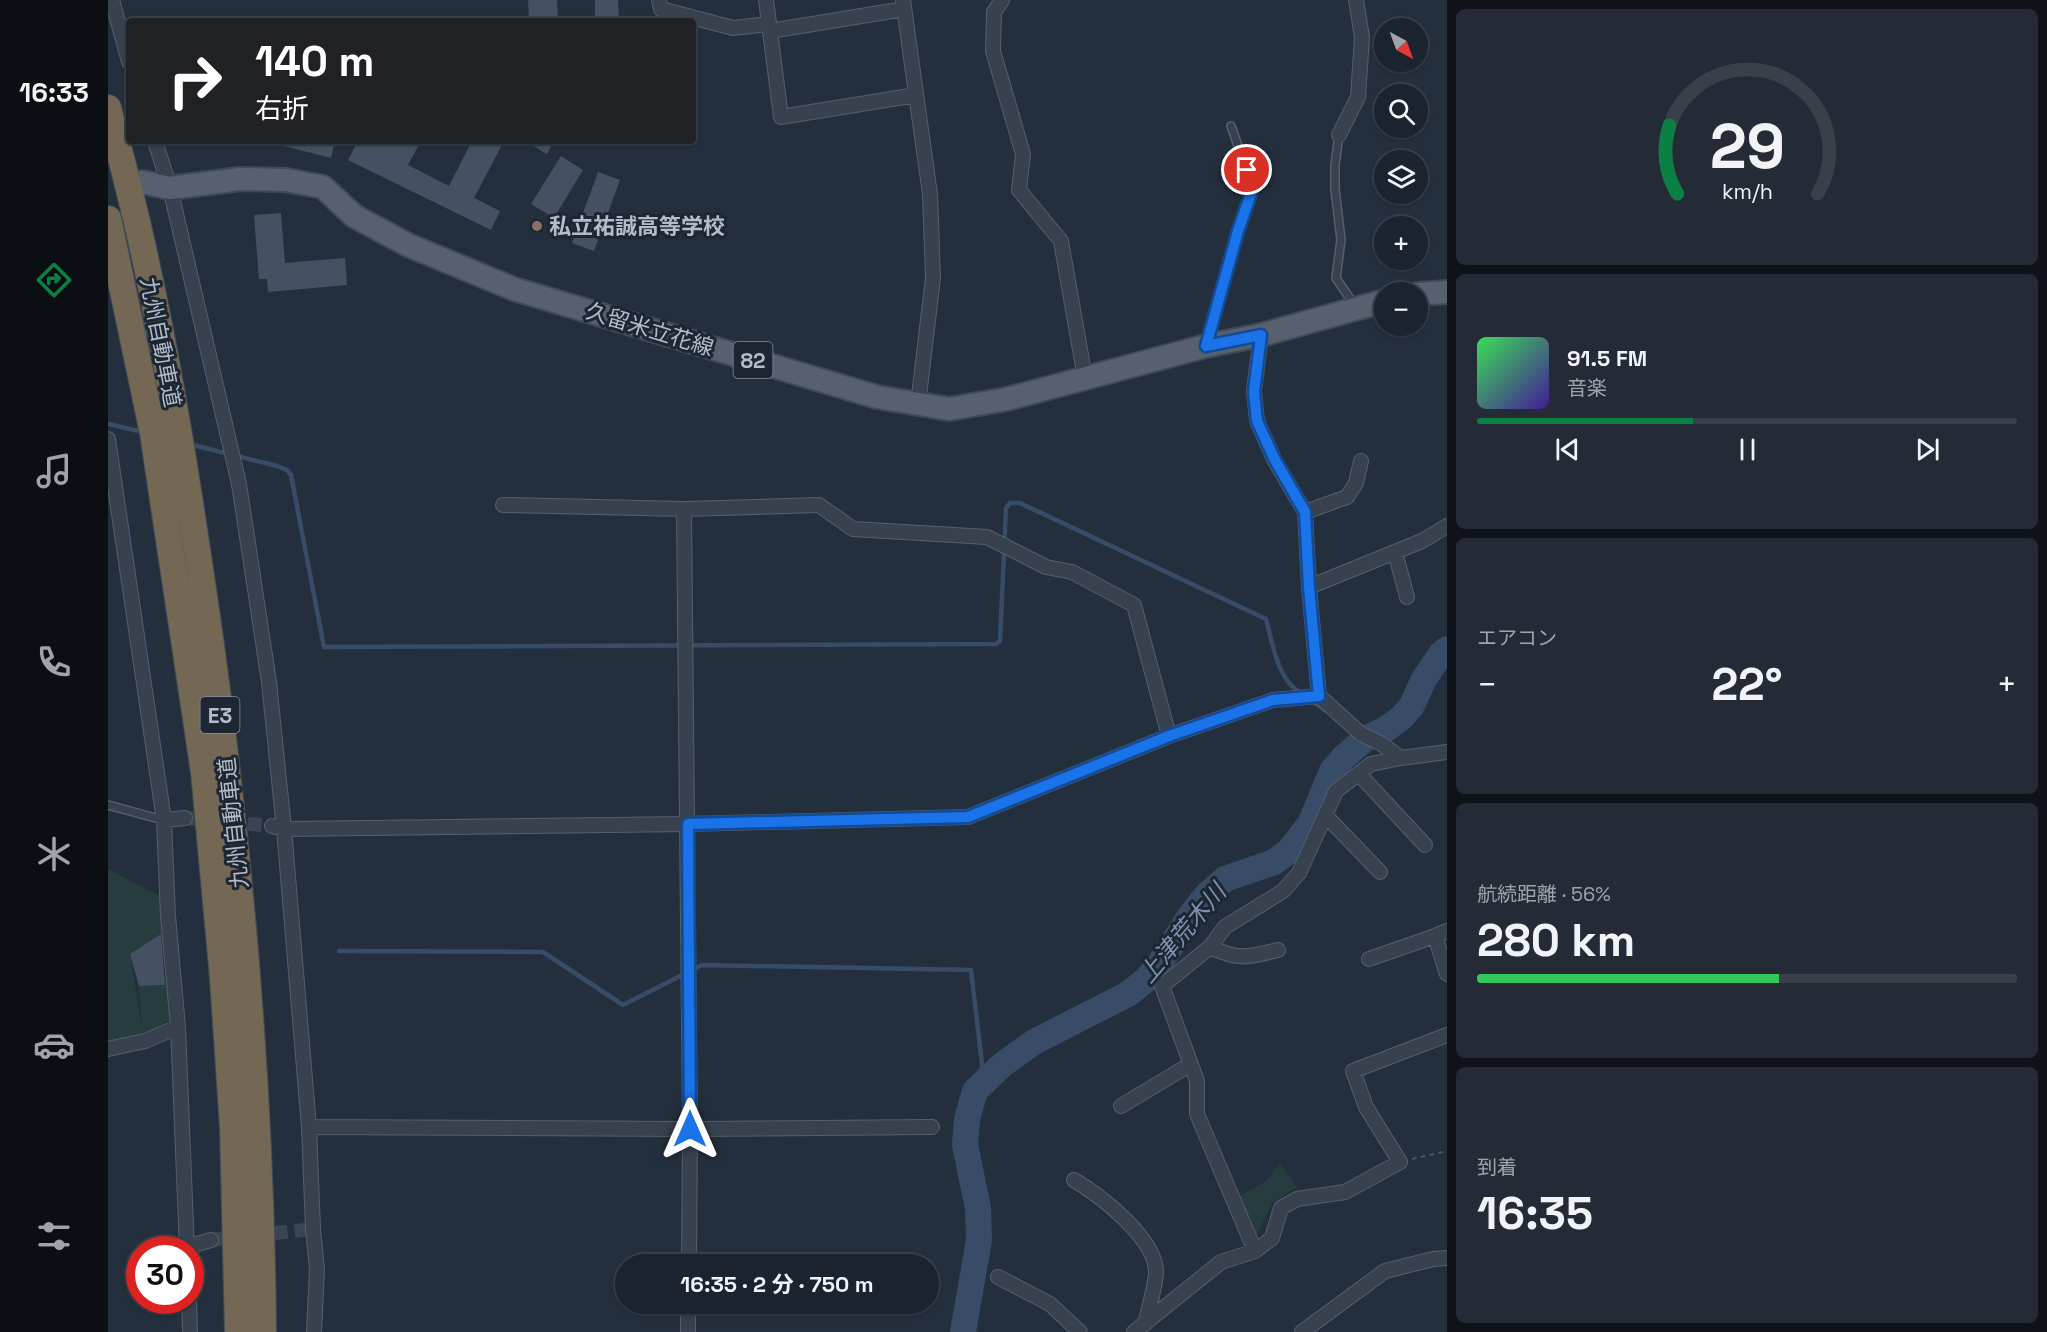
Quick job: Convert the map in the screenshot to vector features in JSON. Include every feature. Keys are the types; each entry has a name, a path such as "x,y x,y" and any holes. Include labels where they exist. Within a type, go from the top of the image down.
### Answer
{"highway":[{"name":"九州自動車道","path":"108,108 137,223 167,370 193,517 228,767 248,974 258,1125 263,1332"},
{"name":"九州自動車道","path":"108,219 153,433 204,772 223,978 232,1116 238,1332"}],"main road":[{"name":"久留米立花線","path":"142,182 170,188 240,178 286,180 323,187 354,216 408,245 514,289 878,398 949,409 1007,399 1206,346 1261,335 1374,304"},
{"path":"1428,293 1447,292"}],"street":[{"path":"112,0 126,51"},
{"path":"659,0 661,9 695,18"},
{"path":"766,0 781,117 916,95"},
{"path":"1002,0 994,12 993,51 1023,154 1019,190 1060,241 1085,378"},
{"path":"1339,135 1358,97 1362,37 1356,0"},
{"path":"696,18 733,28 769,28 903,5 930,194 933,278 918,404"},
{"path":"156,144 170,188 239,484 269,682 278,828 309,1127 317,1269 314,1332"},
{"path":"1261,335 1254,392 1257,421 1275,460 1305,512 1319,696 1361,734 1380,743 1401,758"},
{"path":"108,439 164,820 168,916 178,1027 187,1236"},
{"path":"1305,512 1347,497 1356,483 1361,461"},
{"path":"503,505 684,509 819,505 853,529 987,537 1046,567 1072,572 1134,605 1169,736"},
{"path":"684,509 690,1129 688,1254"},
{"path":"1309,587 1422,541 1447,526"},
{"path":"1395,552 1407,597"},
{"path":"278,828 688,824 968,817 1169,736 1273,700 1319,696"},
{"path":"1255,1251 1197,1114 1197,1081 1162,986 1210,947 1225,927 1283,891 1299,873 1336,791 1371,764 1447,752"},
{"path":"1359,774 1425,845"},
{"path":"1326,816 1380,872"},
{"path":"164,820 185,818"},
{"path":"1369,959 1441,933 1447,974"},
{"path":"1210,947 1244,958 1278,950"},
{"path":"108,1049 145,1041 178,1027"},
{"path":"1140,1328 1221,1262 1255,1251 1272,1238 1281,1208 1297,1199 1345,1192 1400,1162 1366,1107 1353,1071 1447,1035"},
{"path":"1121,1106 1191,1064"},
{"path":"309,1127 690,1129 932,1127"},
{"path":"1074,1180 1101,1199 1135,1229 1150,1248 1156,1273 1140,1328"},
{"path":"204,1242 211,1240"},
{"path":"1302,1332 1385,1271 1433,1259 1447,1258"},
{"path":"998,1277 1050,1304 1080,1332"},
{"path":"189,1314 190,1332"},
{"path":"688,1314 688,1332"}],"lane":[{"path":"1206,346 1238,231 1253,188 1231,126"},
{"path":"1339,135 1335,181 1341,240 1336,278 1356,308"},
{"path":"108,805 164,820"}],"path":[{"path":"1400,1162 1447,1151"}],"green space":[{"path":"108,869 160,896 168,916 163,933 130,954 142,1026 139,986 167,985 178,1027 108,1042"},
{"path":"1280,1163 1297,1187 1273,1202 1255,1238 1240,1196 1266,1181"}],"building":[{"path":"528,0 557,0 558,18 529,18"},
{"path":"595,0 618,0 619,18 595,18"},
{"path":"280,144 334,144 331,158"},
{"path":"356,144 419,144 408,165 449,186 470,144 502,144 474,198 500,211 491,230 348,160"},
{"path":"530,144 552,144 547,154"},
{"path":"561,156 583,170 554,218 531,204"},
{"path":"598,172 620,180 594,251 572,243"},
{"path":"281,213 285,263 345,258 347,285 268,292 267,279 259,279 254,215"},
{"path":"161,934 165,985 139,986 130,954"}],"waterway":[{"path":"108,424 143,432"},
{"path":"189,444 277,466 287,470 291,475 324,647 996,644 1000,641 1006,508 1010,503 1020,503 1266,619 1281,670 1292,687 1300,693"},
{"name":"上津荒木川","path":"963,1332 979,1240 978,1208 965,1145 967,1119 975,1091 1002,1065 1034,1042 1128,994 1147,979 1159,965 1190,916 1207,895 1225,879 1274,862 1289,851 1310,824 1332,771 1366,738 1386,729 1401,718 1411,707 1424,679 1447,649"},
{"path":"1310,700 1325,710"},
{"path":"339,951 543,952 623,1005 702,965 971,970 984,1081"}],"tunnel":[{"path":"185,818 272,826"},
{"path":"211,1240 313,1229"}],"place":[{"name":"私立祐誠高等学校","path":"537,226"}],"route":[{"path":"690,1129 688,824 968,817 1169,736 1273,700 1319,696 1305,512 1275,460 1257,421 1254,392 1261,335 1206,346 1238,231 1253,188 1247,170"}]}
